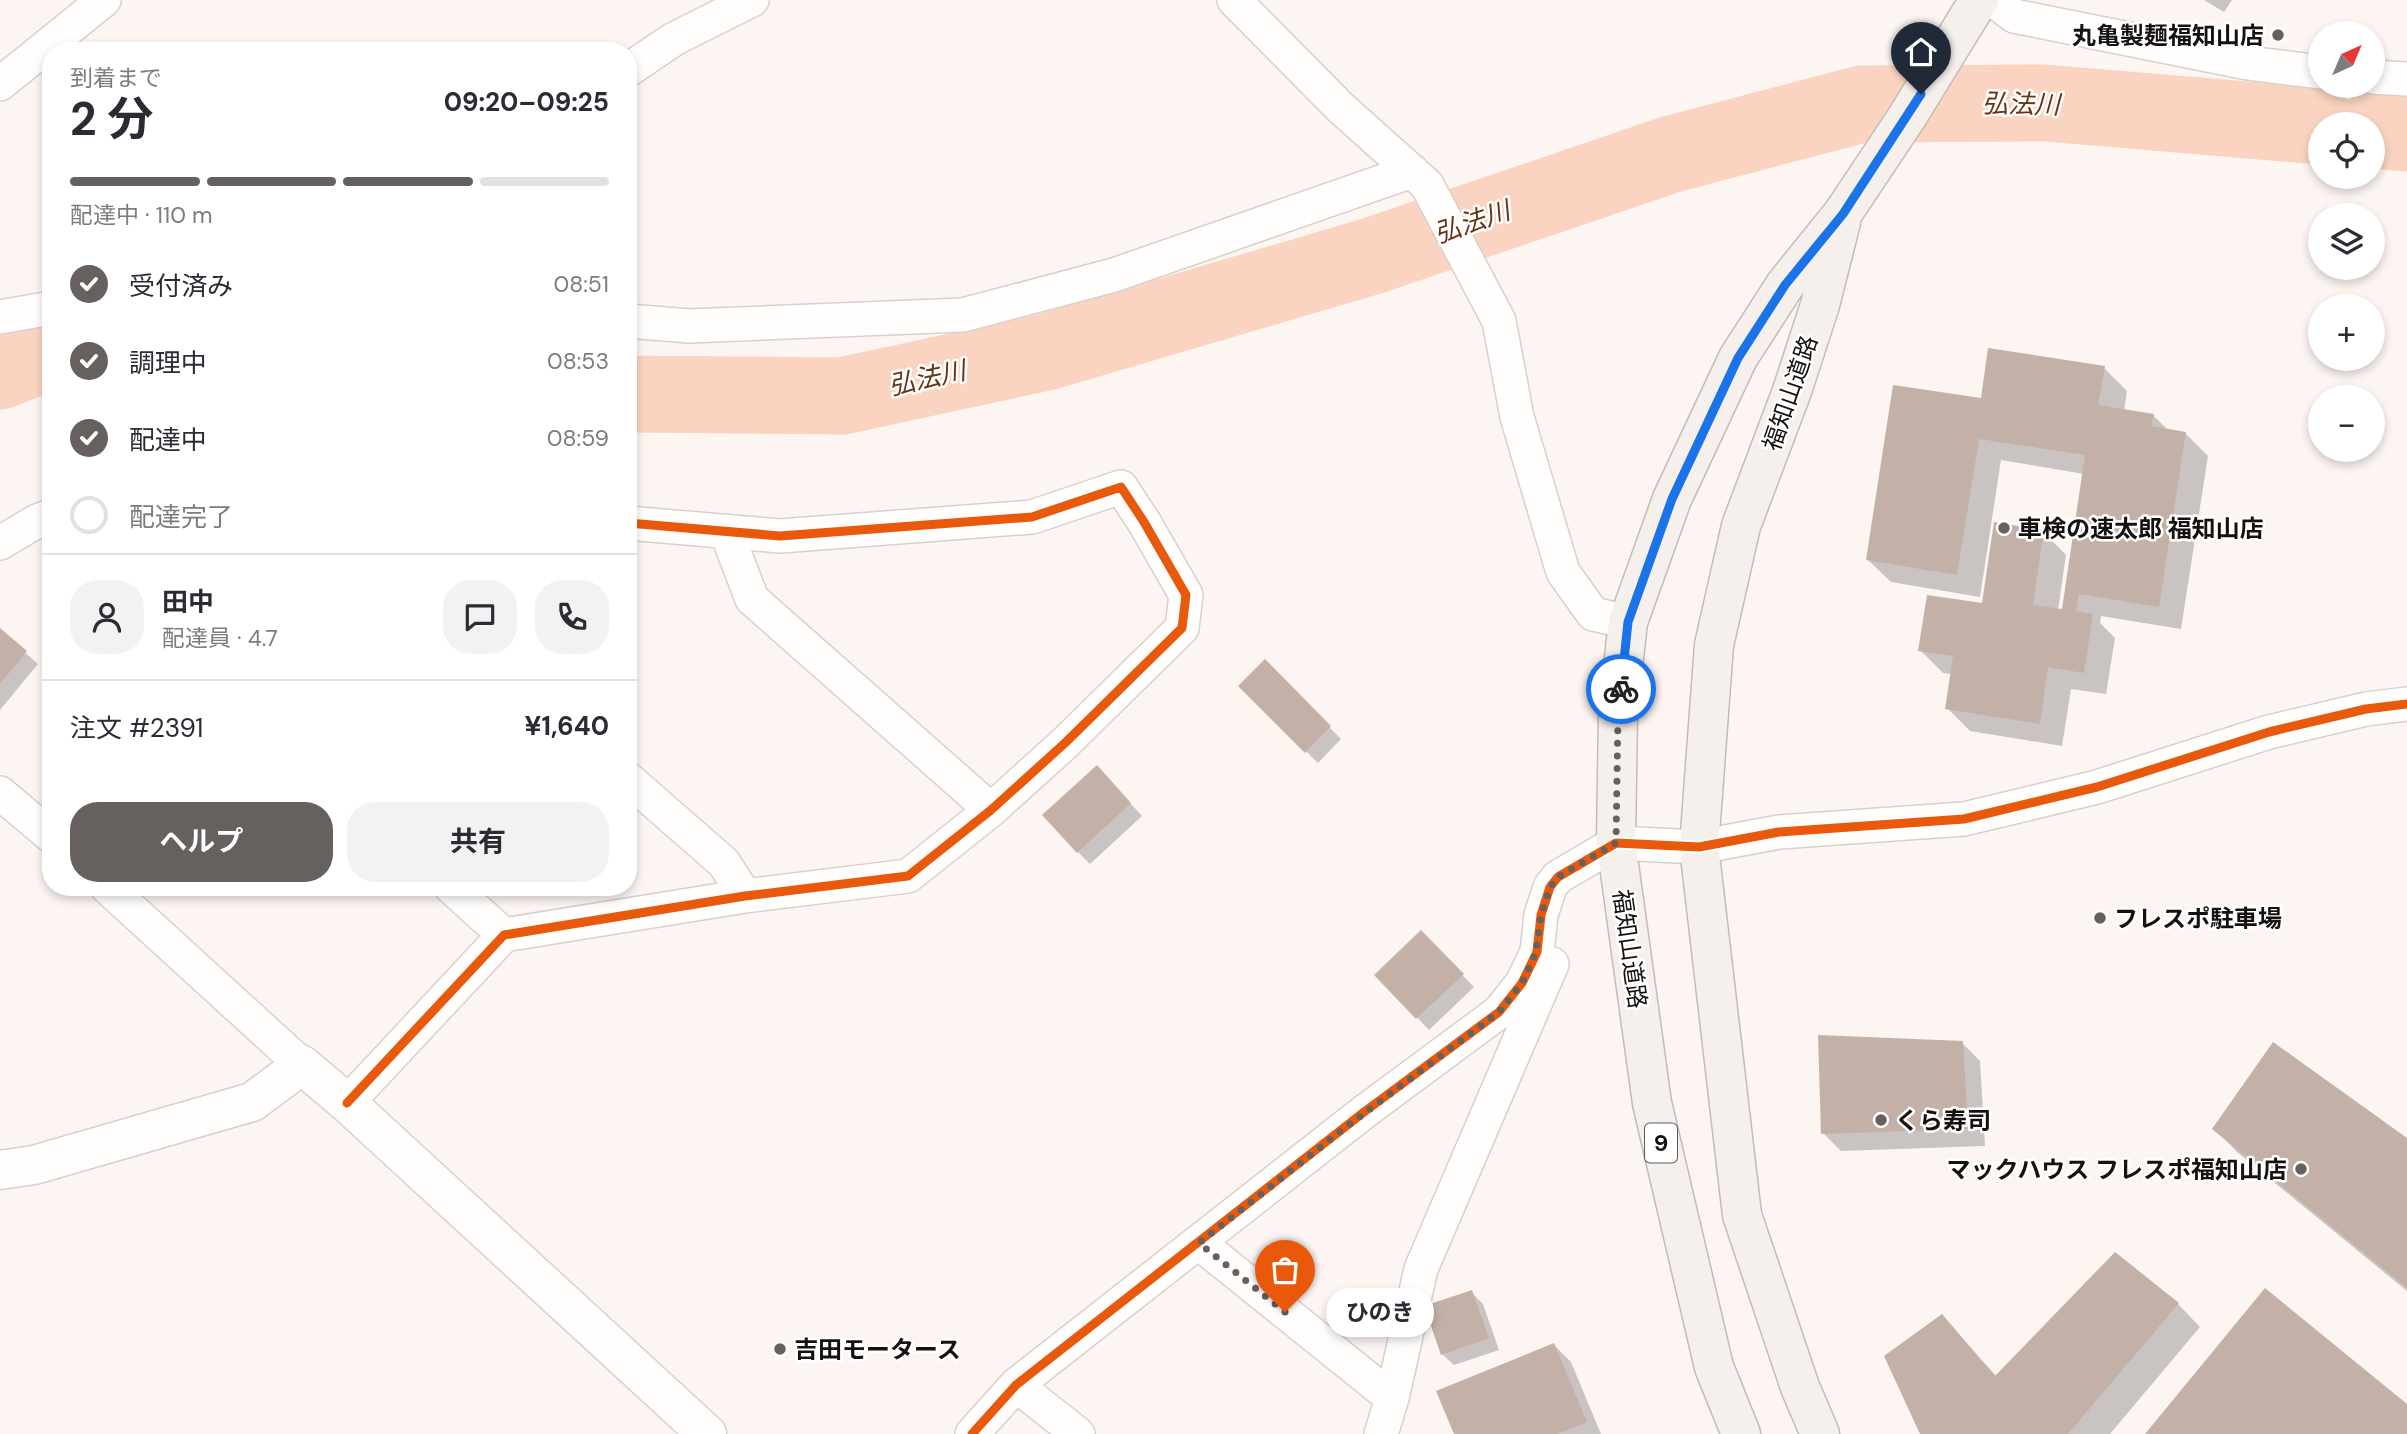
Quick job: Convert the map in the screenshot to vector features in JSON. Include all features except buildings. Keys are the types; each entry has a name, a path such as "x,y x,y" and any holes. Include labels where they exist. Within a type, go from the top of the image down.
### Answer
{"highway":[{"name":"福知山道路","path":"1741,1434 1714,1367 1652,1104 1616,843 1618,712 1628,622 1672,499 1738,358 1785,285 1843,214 1908,117 1979,0"},
{"name":"福知山道路","path":"1820,1434 1800,1387 1742,1215 1699,847 1714,645 1741,526 1792,391 1820,305 1843,214"}],"street":[{"path":"52,42 104,0"},
{"path":"637,64 674,39 752,0"},
{"path":"1234,0 1340,108 1427,185 1499,321 1517,417 1563,572 1593,614 1628,622"},
{"path":"1993,0 2014,16 2248,63 2308,70"},
{"path":"0,84 42,50"},
{"path":"2385,78 2407,79"},
{"path":"637,322 689,326 963,315 1114,275 1412,172"},
{"path":"0,317 42,310"},
{"path":"347,1103 504,935 745,896 908,876 991,810 1065,743 1182,628 1185,596 1144,522 1121,487 1032,517 780,536 637,524"},
{"path":"0,543 42,525"},
{"path":"726,531 752,599 991,810"},
{"path":"972,1434 1016,1385 1344,1128 1499,1012 1522,983 1536,952 1541,915 1550,887 1558,877 1616,843 1699,847 1779,832 1964,819 2097,787 2269,733 2366,709 2407,704"},
{"path":"637,787 723,863 745,896"},
{"path":"0,793 42,828"},
{"path":"1381,1434 1392,1398 1421,1269 1557,951 1563,900 1616,843"},
{"path":"117,896 347,1103 706,1434"},
{"path":"460,896 504,935"},
{"path":"0,1170 34,1165 252,1102 302,1065"},
{"path":"1199,1243 1392,1398"},
{"path":"1016,1385 1078,1434"}],"waterway":[{"name":"弘法川","path":"637,394 842,396 1046,352 1372,256 1672,154 1862,104 2045,103 2308,125"},
{"name":"弘法川","path":"2385,131 2407,133"},
{"name":"弘法川","path":"0,371 42,355"}],"cycle path":[{"path":"347,1103 504,935 745,896 908,876 991,810 1065,743 1182,628 1186,595 1121,487 1032,517 780,536 637,524"},
{"path":"972,1434 1016,1385 1364,1112 1499,1012 1522,983 1537,952 1541,915 1550,887 1558,877 1616,843 1699,847 1779,832 1964,819 2097,787 2269,732 2366,709 2407,704"}],"way so far":[{"path":"1285,1312 1199,1243 1346,1127 1499,1012 1522,983 1536,952 1541,915 1550,887 1558,877 1616,843 1618,712 1621,689"}],"place":[{"name":"丸亀製麺福知山店","path":"2278,35"},
{"name":"車検の速太郎 福知山店","path":"2004,528"},
{"name":"フレスポ駐車場","path":"2100,918"},
{"name":"くら寿司","path":"1881,1120"},
{"name":"マックハウス フレスポ福知山店","path":"2301,1169"},
{"name":"ひのき","path":"1285,1312"},
{"name":"吉田モータース","path":"780,1349"}],"route":[{"path":"1621,689 1628,622 1672,499 1738,358 1785,285 1843,214 1921,94"}]}
